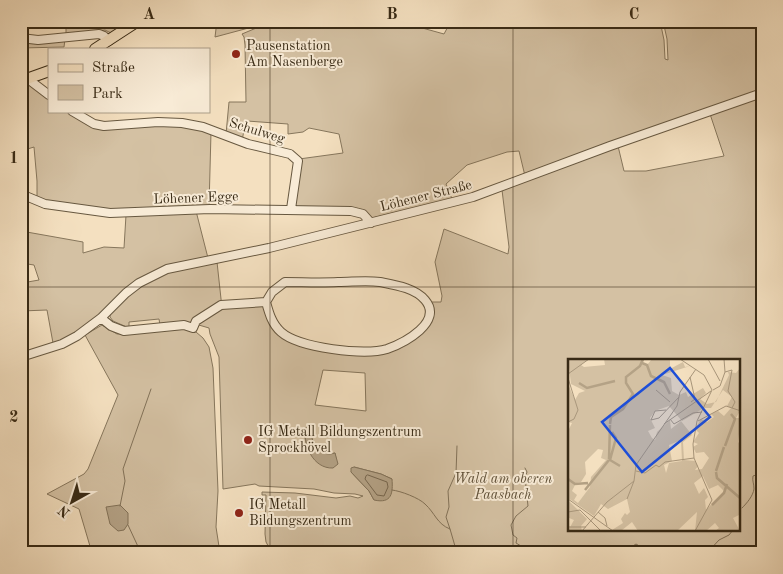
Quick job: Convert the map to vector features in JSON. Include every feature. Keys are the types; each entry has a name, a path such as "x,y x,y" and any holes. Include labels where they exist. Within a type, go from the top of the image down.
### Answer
{"main road":[{"path":"97,48 138,21"},
{"path":"25,80 48,71"}],"street":[{"path":"21,38 38,40 99,34 109,41"},
{"path":"25,80 48,95"},
{"name":"Löhener Straße","path":"21,357 62,344 77,336 102,318 139,283 167,269 269,248 473,197 762,93"},
{"name":"Schulweg","path":"74,112 94,124 104,126 158,122 182,123 203,127 248,144 290,154 298,161 291,210"},
{"name":"Löhener Egge","path":"21,194 45,204 110,213 131,214 210,208 351,211 363,214 371,223"},
{"path":"285,282 378,282 408,288 425,300 429,308 429,318 417,334 386,350 339,349 320,347 291,339 273,323 266,302 272,292 285,282"},
{"path":"102,318 111,326 124,331 184,325 193,328 196,321 221,305 266,302"}],"green space":[{"path":"66,21 132,21 113,34 105,30 66,35"},
{"path":"217,21 266,21 256,26 215,37"},
{"path":"273,21 397,21 444,34 451,21 660,21 665,59 668,60 667,39 663,21 762,21 762,90 525,176 519,151 507,152 467,165 446,184 452,199 372,218 368,215 293,208 299,159 343,153 339,134 309,128 303,132 288,134 288,124 247,121 247,130 244,130 242,141 226,134 229,102 246,102 245,45 242,34"},
{"path":"65,39 64,47 21,48 21,42"},
{"path":"30,83 48,96 48,112 71,112 94,125 158,123 211,132 209,207 125,212 37,199 34,147 21,151 21,85"},
{"name":"Wald am oberen Paasbach","path":"762,95 762,553 272,553 266,542 266,495 262,495 262,492 295,493 336,498 350,496 358,498 363,496 314,489 259,486 255,484 223,489 219,357 209,328 192,323 160,325 159,319 129,322 129,328 113,321 110,317 110,314 128,296 155,277 176,269 217,262 222,308 263,305 270,322 306,346 396,349 420,336 431,320 430,302 441,302 442,296 435,262 444,229 508,254 509,247 502,190 618,146 624,171 646,171 724,156 710,114","holes":["323,370 365,373 366,411 315,405","306,427 310,429 312,439 320,451 329,454 335,453 337,464 307,446 304,434","354,467 381,474 392,479 374,500 369,491 351,472"]},
{"path":"196,211 208,258 153,272 92,323 65,340 53,343 47,310 21,311 22,283 39,280 34,265 21,263 21,231 83,242 83,253 104,247 124,248 126,215"},
{"path":"102,325 117,334 185,329 196,332 209,347 213,368 218,491 216,527 220,553 92,553 79,509 47,494 84,474 88,469 118,395 85,335"}],"water":[{"path":"306,427 310,428 312,439 320,451 329,454 335,453 338,464 333,468 320,464 310,454 306,441"},
{"path":"354,467 392,479 392,489 388,499 374,500 369,491 351,472 351,468"},
{"path":"120,505 128,513 128,524 124,530 118,531 110,524 106,507"}],"waterway":[{"path":"120,506 125,481 123,469 151,389"},
{"path":"450,529 446,517 449,507 448,491 456,473 457,446"},
{"path":"525,468 527,472 525,478 528,506 516,516 511,525 513,535 517,538 516,543 526,549 527,553"},
{"path":"742,508 753,492 753,476 762,468"},
{"path":"392,490 410,495 425,504 439,521 450,529 457,553"},
{"path":"128,525 141,553"},
{"path":"707,553 719,540 731,532"},
{"path":"559,553 562,549 594,550 604,546 610,553 625,551 636,544 641,547 643,553"},
{"path":"679,553 683,549 688,549 689,553"}],"place":[{"name":"Pausenstation Am Nasenberge","path":"236,54"},
{"name":"IG Metall Bildungszentrum Sprockhövel","path":"248,440"},
{"name":"IG Metall Bildungszentrum","path":"239,513"}]}
